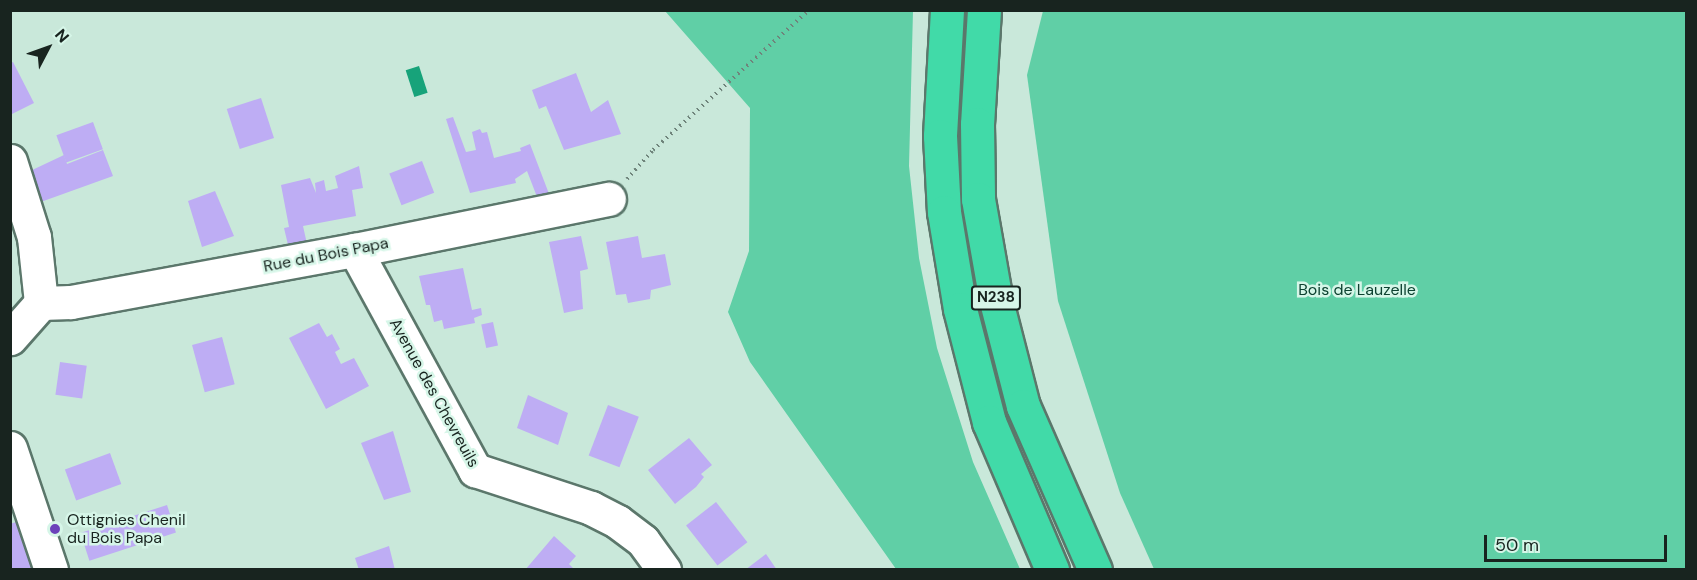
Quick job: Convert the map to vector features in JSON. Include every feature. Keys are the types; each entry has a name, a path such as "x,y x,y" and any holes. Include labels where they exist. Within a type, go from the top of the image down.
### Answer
{"highway":[{"name":"N238","path":"946,10 940,136 944,212 960,309 989,422 1052,570"},
{"name":"N238","path":"984,10 978,91 978,199 996,301 1023,406 1095,570"}],"street":[{"path":"10,161 34,237 41,303 10,338"},
{"name":"Rue du Bois Papa","path":"41,303 71,302 355,250 609,199"},
{"name":"Avenue des Chevreuils","path":"355,250 475,470 591,508 618,522 643,541 664,570"},
{"path":"10,448 51,570"}],"path":[{"path":"609,199 652,150 809,10"}],"green space":[{"path":"665,11 913,11 909,166 919,258 937,348 973,462 1020,569 896,569 750,362 728,312 749,251 750,108"},
{"name":"Bois de Lauzelle","path":"1043,11 1686,11 1686,569 1154,569 1120,493 1058,301 1027,75"}],"shaded area":[{"path":"419,66 428,93 414,97 406,70"}],"building":[{"path":"13,62 34,103 10,115 10,63"},
{"path":"576,73 591,112 608,100 621,134 564,150 546,106 539,109 532,90"},
{"path":"261,98 274,138 240,149 227,109"},
{"path":"453,117 466,152 476,150 472,132 480,129 482,133 487,132 494,158 521,151 520,148 530,144 551,199 539,202 527,171 515,179 516,183 470,193 446,119"},
{"path":"93,122 103,149 66,163 56,135"},
{"path":"103,150 113,176 38,203 28,172 64,155 67,164"},
{"path":"422,161 434,193 402,205 389,174"},
{"path":"359,166 363,188 352,190 356,216 303,226 307,244 289,249 284,228 289,227 281,185 310,178 316,193 315,183 324,180 326,191 338,188 335,176"},
{"path":"215,191 234,236 202,247 188,201"},
{"path":"581,236 588,269 580,271 583,309 564,313 549,242"},
{"path":"638,236 642,258 665,254 671,285 651,290 650,299 628,303 626,294 616,295 606,242"},
{"path":"463,268 472,310 481,308 482,315 474,318 475,323 444,329 442,320 434,322 430,305 426,305 419,276"},
{"path":"493,322 498,345 486,348 481,324"},
{"path":"319,323 327,337 332,334 340,349 335,352 341,364 354,358 369,386 326,409 289,338"},
{"path":"222,337 235,384 205,392 192,345"},
{"path":"60,362 87,366 82,398 55,395"},
{"path":"528,395 568,413 558,445 517,428"},
{"path":"608,405 639,417 619,467 589,455"},
{"path":"393,431 411,492 384,500 361,443"},
{"path":"689,438 712,465 701,474 704,477 696,487 675,504 648,470"},
{"path":"110,453 121,484 76,500 65,469"},
{"path":"716,502 747,542 717,566 686,525"},
{"path":"167,505 176,533 89,561 80,533"},
{"path":"16,522 32,570 10,570 10,524"},
{"path":"554,536 576,556 569,564 575,570 525,570"},
{"path":"389,546 395,570 359,570 355,558"},
{"path":"766,554 777,570 745,570"}],"place":[{"name":"Ottignies Chenil du Bois Papa","path":"55,529"}]}
